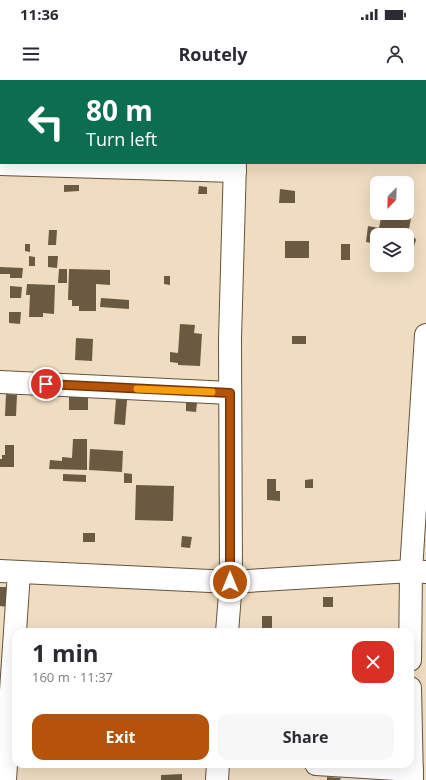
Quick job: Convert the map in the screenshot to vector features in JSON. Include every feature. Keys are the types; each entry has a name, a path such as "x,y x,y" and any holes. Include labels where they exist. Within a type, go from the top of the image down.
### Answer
{"street":[{"path":"0,164 235,167 230,339 230,582 227,628"},
{"path":"413,628 418,572 426,335"},
{"path":"0,382 230,393"},
{"path":"5,780 7,748 10,572 230,582 418,572"},
{"path":"217,780 218,768"},
{"path":"351,768 412,775"}],"building":[{"path":"64,185 79,185 79,191 64,192"},
{"path":"199,186 207,187 207,194 198,194"},
{"path":"280,189 295,191 295,203 279,203"},
{"path":"381,220 411,220 409,228 379,228"},
{"path":"368,226 379,228 370,228 370,243 366,242"},
{"path":"49,230 57,230 56,245 48,245"},
{"path":"285,241 309,241 309,258 285,258"},
{"path":"25,244 30,244 30,252 25,251"},
{"path":"341,244 350,244 350,260 341,260"},
{"path":"29,256 35,257 35,266 29,266"},
{"path":"48,256 58,256 57,268 48,267"},
{"path":"0,267 23,268 22,278 10,278 10,274 0,274"},
{"path":"59,269 67,269 67,283 58,283"},
{"path":"69,269 110,270 110,285 96,284 96,311 79,311 79,306 72,306 72,300 68,300"},
{"path":"164,276 170,276 170,285 164,284"},
{"path":"27,284 55,285 54,314 43,313 43,317 29,317 30,295 26,295"},
{"path":"10,286 22,287 21,298 10,298"},
{"path":"101,298 129,300 129,309 100,307"},
{"path":"9,312 21,312 20,324 9,323"},
{"path":"180,324 195,325 194,333 202,334 200,366 178,365 178,363 170,362 170,352 178,353"},
{"path":"292,336 306,336 306,344 292,344"},
{"path":"76,338 93,339 92,361 75,360"},
{"path":"6,394 17,395 16,416 5,416"},
{"path":"69,397 88,397 88,410 69,410"},
{"path":"116,399 127,400 125,425 114,424"},
{"path":"186,403 197,403 196,412 186,411"},
{"path":"73,439 87,439 87,470 49,469 50,460 62,461 62,457 72,458"},
{"path":"5,445 14,445 14,467 0,467 0,459 2,459 2,455 5,455"},
{"path":"90,449 123,451 122,472 89,470"},
{"path":"124,473 132,474 132,483 124,483"},
{"path":"63,474 86,475 86,482 63,481"},
{"path":"267,479 276,479 276,491 280,491 280,501 267,500"},
{"path":"313,479 313,488 305,488 305,480"},
{"path":"136,485 174,486 173,521 135,520"},
{"path":"83,533 95,533 95,542 83,542"},
{"path":"182,536 192,537 190,548 181,547"},
{"path":"0,587 8,587 8,607 0,606"},
{"path":"323,597 333,597 333,607 323,607"},
{"path":"262,616 272,616 272,628 262,628"},
{"path":"182,774 182,780 161,780 161,775"},
{"path":"327,777 341,778 340,780 327,780"}],"slow traffic":[{"path":"137,389 212,392"}],"route":[{"path":"46,384 230,393 230,582"}]}
